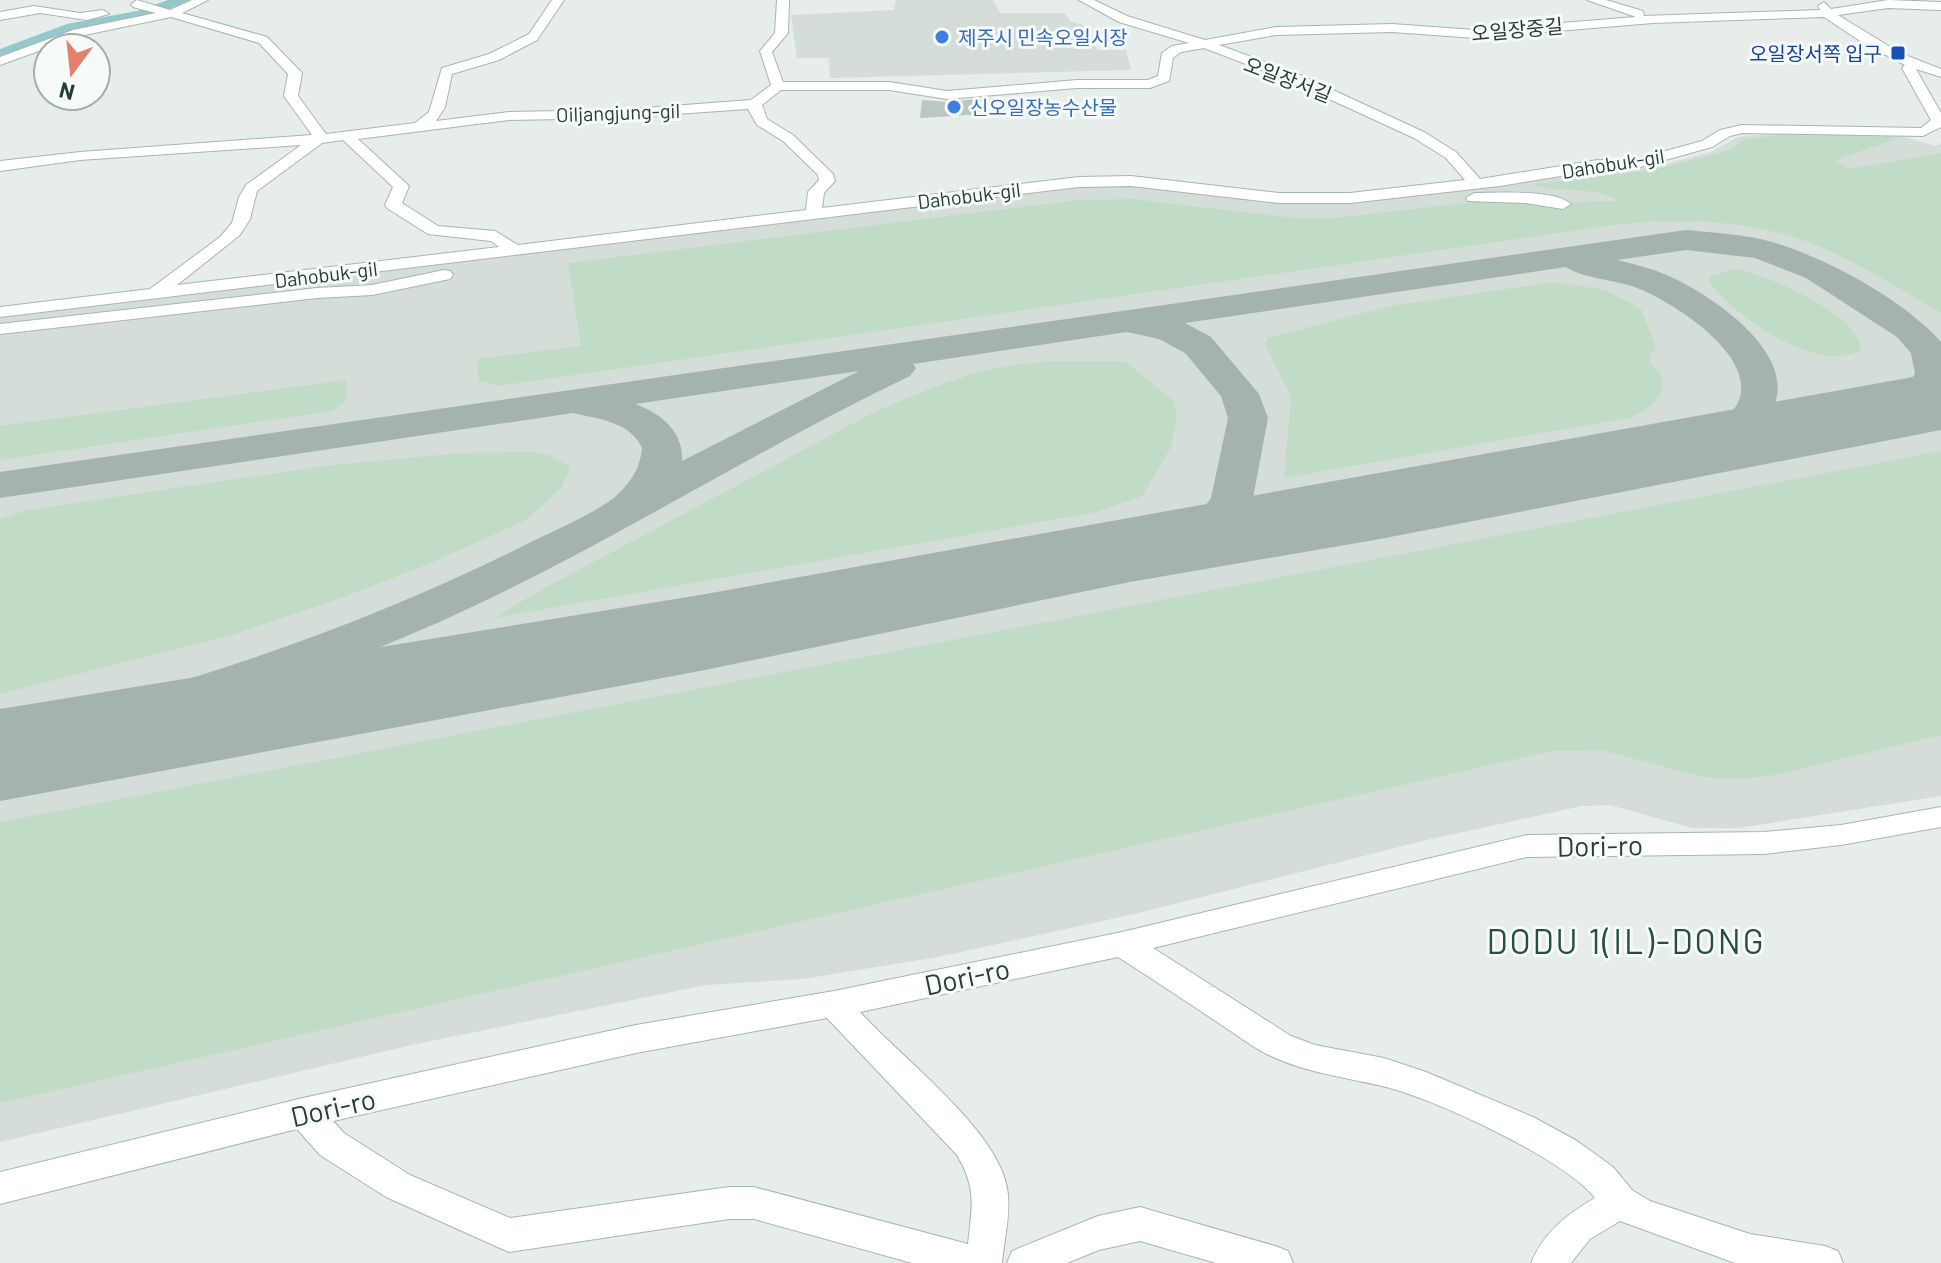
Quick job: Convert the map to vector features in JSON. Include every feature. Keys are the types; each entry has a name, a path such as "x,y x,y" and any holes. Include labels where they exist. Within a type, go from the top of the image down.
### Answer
{"street":[{"path":"0,61 77,33 170,14 202,0"},
{"path":"421,125 433,118 439,108 443,78 447,71 494,57 533,37 558,0"},
{"path":"778,86 766,51 782,37 784,31 780,18 783,0"},
{"name":"오일장서길","path":"1085,0 1123,19 1208,45 1293,77 1419,135 1451,155 1476,184"},
{"path":"1593,0 1653,19"},
{"path":"1821,0 1827,13 1893,61 1941,73"},
{"path":"0,16 17,11 46,10 72,18 92,17 140,2 170,14 258,38 271,45 295,73 291,96 305,113 310,127 319,134 319,139 251,188 245,196 240,223 193,267 154,293"},
{"name":"오일장중길","path":"1208,45 1276,31 1379,28 1475,34 1653,19 1827,13 1888,4 1941,6"},
{"path":"813,214 816,192 827,181 825,174 788,138 762,122 755,111 755,104 778,86 889,86 947,95 1077,84 1150,84 1164,78 1167,56 1172,52 1187,46 1208,45"},
{"name":"Dahobuk-gil","path":"0,312 1079,182 1131,181 1314,200 1476,184 1580,167 1644,162 1707,144 1725,133 1742,129 1923,132 1934,127 1938,120 1911,67"},
{"name":"Oiljangjung-gil","path":"0,166 80,156 319,139 509,116 618,114 755,104"},
{"path":"346,135 401,186 393,205 398,211 434,231 495,236 516,251"},
{"path":"0,329 317,293 372,290 459,273 1077,195 1121,194 1314,213 1483,197 1525,198 1563,204"},
{"name":"Dori-ro","path":"0,1188 303,1113 636,1039 834,1004 1122,944 1527,846 1764,843 1841,835 1941,817"},
{"path":"1122,944 1280,1046 1314,1059 1384,1072 1412,1081 1521,1128 1565,1152 1601,1178 1620,1202 1641,1214 1750,1251 1825,1263"},
{"path":"834,1004 969,1144 986,1173 991,1195 984,1263"},
{"path":"303,1113 332,1144 398,1186 509,1235 729,1203 754,1203 975,1263"},
{"path":"1549,1263 1577,1227 1620,1202"},
{"path":"1025,1263 1098,1233 1140,1224 1206,1252 1275,1263"}],"shaded area":[{"name":"제주시 민속오일시장","path":"896,0 993,0 1000,13 1064,13 1071,22 1083,25 1097,50 1126,50 1131,70 830,78 829,58 797,58 791,15 894,10"},
{"path":"1791,132 1894,134 1935,146 1941,143 1941,796 1739,828 1692,828 1610,805 1582,806 1426,840 1143,912 938,957 803,979 706,985 416,1044 0,1142 0,318 1092,185 1297,203 1343,203 1657,166 1711,152 1738,137"}],"green space":[{"path":"1782,135 1892,136 1896,139 1835,160 1849,169 1941,153 1941,313 1851,262 1785,235 1729,224 1642,222 498,386 479,381 477,359 581,346 568,263 1079,200 1132,199 1293,218 1334,218 1491,200 1541,203 1618,201 1599,193 1533,184 1653,170 1730,150 1745,139"},
{"path":"1735,269 1788,287 1828,310 1845,322 1861,349 1844,356 1824,355 1801,349 1756,325 1736,310 1709,281 1710,276"},
{"path":"1555,282 1605,290 1641,309 1656,348 1650,354 1649,363 1658,371 1663,388 1646,409 1628,418 1284,478 1291,397 1265,345 1268,338 1389,306"},
{"path":"1044,362 1126,362 1173,400 1177,417 1171,447 1142,496 1097,512 494,618 869,415 906,399 963,377 1002,367"},
{"path":"346,380 346,401 333,411 0,460 0,426"},
{"path":"1941,451 1941,735 1775,775 1738,779 1703,777 1601,750 1552,751 0,1103 0,822"},
{"path":"531,452 549,455 569,466 569,472 561,488 526,520 431,563 336,600 235,634 0,694 0,519 28,510 324,466 460,453"}],"building":[{"name":"신오일장농수산물","path":"988,98 984,114 920,118 922,100 947,102"}],"waterway":[{"path":"0,55 73,28 141,15 183,0"}],"taxiway":[{"path":"0,485 1686,240 1761,249 1818,271 1910,329 1929,351 1934,374 1920,396 1894,410"},
{"path":"1580,263 1638,276 1674,292 1717,321 1751,358 1760,379 1759,400 1747,420 1720,437 1669,453"},
{"path":"1130,549 1185,535 1221,516 1232,498 1248,418 1240,394 1198,345 1170,330 1134,323"},
{"path":"0,751 114,721 227,686 392,625 560,544 783,424 897,368"},
{"path":"583,404 628,415 656,435 662,448 661,464 652,482 633,503"}],"runway":[{"path":"0,755 700,633 1130,549 1380,507 1941,401"}],"place":[{"name":"제주시 민속오일시장","path":"942,37"},
{"name":"오일장서쪽 입구","path":"1898,53"},
{"name":"신오일장농수산물","path":"954,107"}],"district":[{"name":"DODU 1(IL)-DONG","path":"1626,940"}]}
